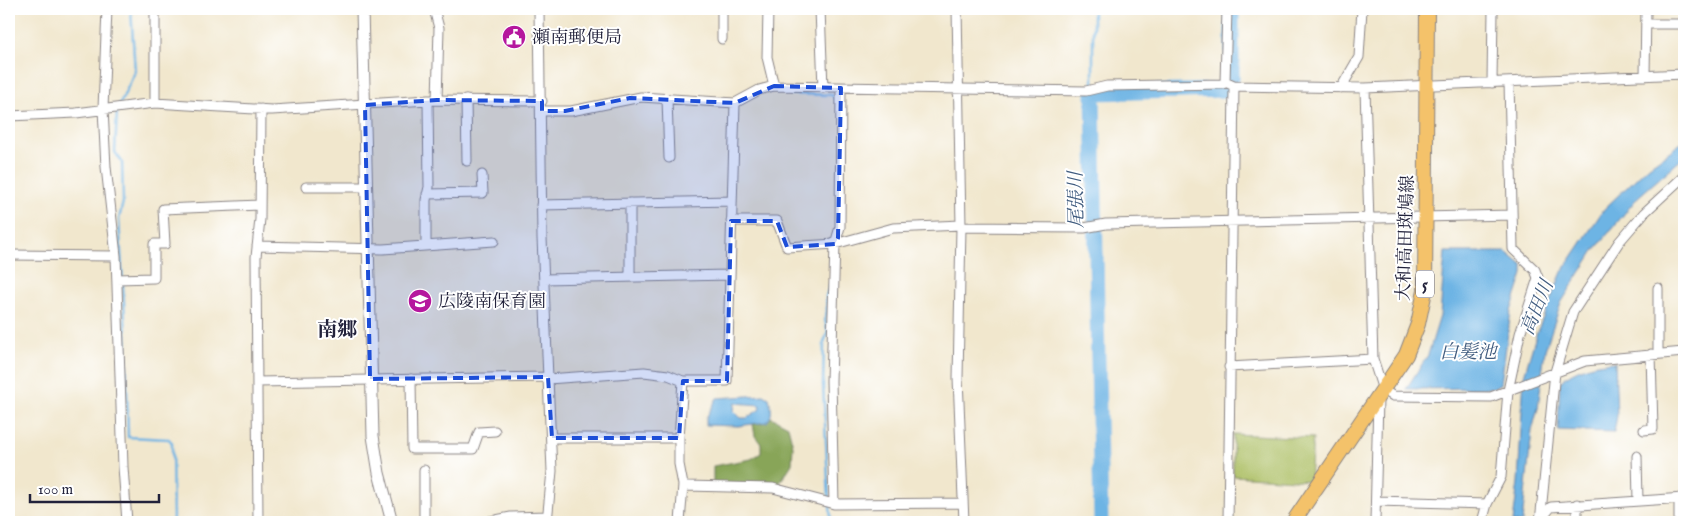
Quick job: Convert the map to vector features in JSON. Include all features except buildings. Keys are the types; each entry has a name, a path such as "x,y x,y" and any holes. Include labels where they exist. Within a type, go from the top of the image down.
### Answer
{"main road":[{"name":"大和高田斑鳩線","path":"1293,522 1406,355 1418,324 1425,291 1427,9"}],"street":[{"path":"107,9 103,109 106,166 116,256 122,449 127,522"},
{"path":"155,9 155,103"},
{"path":"362,9 370,379 373,436 379,473 392,522"},
{"path":"426,246 432,100 439,28 434,9"},
{"path":"486,522 511,518 548,519 552,484 552,438 541,205 542,101 539,9"},
{"path":"722,9 722,39"},
{"path":"768,9 767,57 774,86"},
{"path":"820,9 823,88"},
{"path":"957,9 961,226 958,378 964,522"},
{"path":"1227,9 1231,222 1228,522"},
{"path":"1341,88 1359,57 1362,9"},
{"path":"1492,9 1492,83"},
{"path":"1645,76 1646,9"},
{"path":"1646,24 1684,24"},
{"path":"542,111 571,111 630,98 735,103 759,90 774,86 1086,91 1102,87 1223,84 1365,88 1684,74"},
{"path":"1482,522 1501,477 1511,390 1520,334 1538,278 1535,270 1513,249 1509,82"},
{"path":"834,504 831,381 835,244 840,227 841,88"},
{"path":"1365,88 1373,359 1380,394 1375,522"},
{"path":"667,99 669,158"},
{"path":"9,116 76,113 155,103 261,109 432,100 542,101"},
{"path":"466,100 466,161"},
{"path":"257,382 548,378 644,372 668,375 683,381 727,382 730,201 735,103"},
{"path":"258,522 257,246 260,205 261,109"},
{"path":"428,194 483,193 482,175"},
{"path":"1540,521 1552,373 1567,329 1580,300 1628,231 1644,213 1684,176"},
{"path":"306,187 366,187"},
{"path":"541,205 730,201"},
{"path":"630,203 630,277"},
{"path":"117,279 154,278 154,244 165,244 163,209 260,205"},
{"path":"731,221 777,221 787,247 835,244 893,228 961,226 1088,228 1101,225 1512,216"},
{"path":"257,246 368,249 494,241"},
{"path":"9,255 116,256"},
{"path":"544,279 729,275"},
{"path":"1644,430 1652,429 1658,288"},
{"path":"1380,394 1393,396 1491,397 1585,361 1684,352"},
{"path":"1229,367 1373,359"},
{"path":"411,379 412,449 474,449 479,432 495,431"},
{"path":"680,522 683,485 678,464 683,381"},
{"path":"552,438 679,438"},
{"path":"1637,456 1638,501"},
{"path":"424,470 424,522"},
{"path":"687,486 773,488 834,504 963,503"},
{"path":"1540,521 1551,507 1682,498 1679,522"},
{"path":"1376,501 1488,504"},
{"path":"1577,504 1577,522"}],"highlighted area":[{"path":"774,86 841,88 838,238 835,244 787,247 777,221 731,221 727,381 683,381 679,438 552,438 548,377 370,379 365,105 437,100 542,101 542,111 565,111 630,98 735,103"}],"green space":[{"path":"771,417 788,426 793,446 792,464 777,487 713,485 713,466 751,459 761,453 761,444 755,436 753,424 767,422"},
{"path":"1233,434 1313,438 1310,481 1233,476"}],"water":[{"path":"1684,141 1684,157 1638,197 1593,252 1561,303 1545,350 1538,408 1532,431 1522,522 1513,522 1518,482 1524,376 1537,332 1562,272 1604,209 1648,167"},
{"name":"白髪池","path":"1445,252 1506,252 1523,266 1523,274 1511,311 1501,383 1493,388 1406,389 1428,355 1440,316"},
{"path":"1615,362 1617,416 1614,432 1558,430 1560,382 1572,373 1586,367"},
{"path":"764,395 769,398 771,416 767,422 738,426 706,425 706,418 717,398","holes":["735,403 760,405 760,409 747,418 741,418 734,411"]}],"waterway":[{"path":"119,106 135,72 131,9"},
{"path":"1093,9 1093,87"},
{"name":"尾張川","path":"1101,522 1093,93 1227,90 1232,79 1232,9"},
{"path":"791,94 832,95 837,102"},
{"path":"117,111 115,152 122,162 123,202 119,219 126,336 128,437 169,439 172,443 173,522"},
{"path":"829,500 823,384 824,342 828,332 825,320 827,311 826,296 830,285"},
{"path":"830,505 831,522"}],"place":[{"name":"瀬南郵便局","path":"514,37"},
{"name":"広陵南保育園","path":"420,301"}],"district":[{"name":"南郷","path":"337,329"}],"water label":[{"name":"高田川","path":"1536,307"}]}
